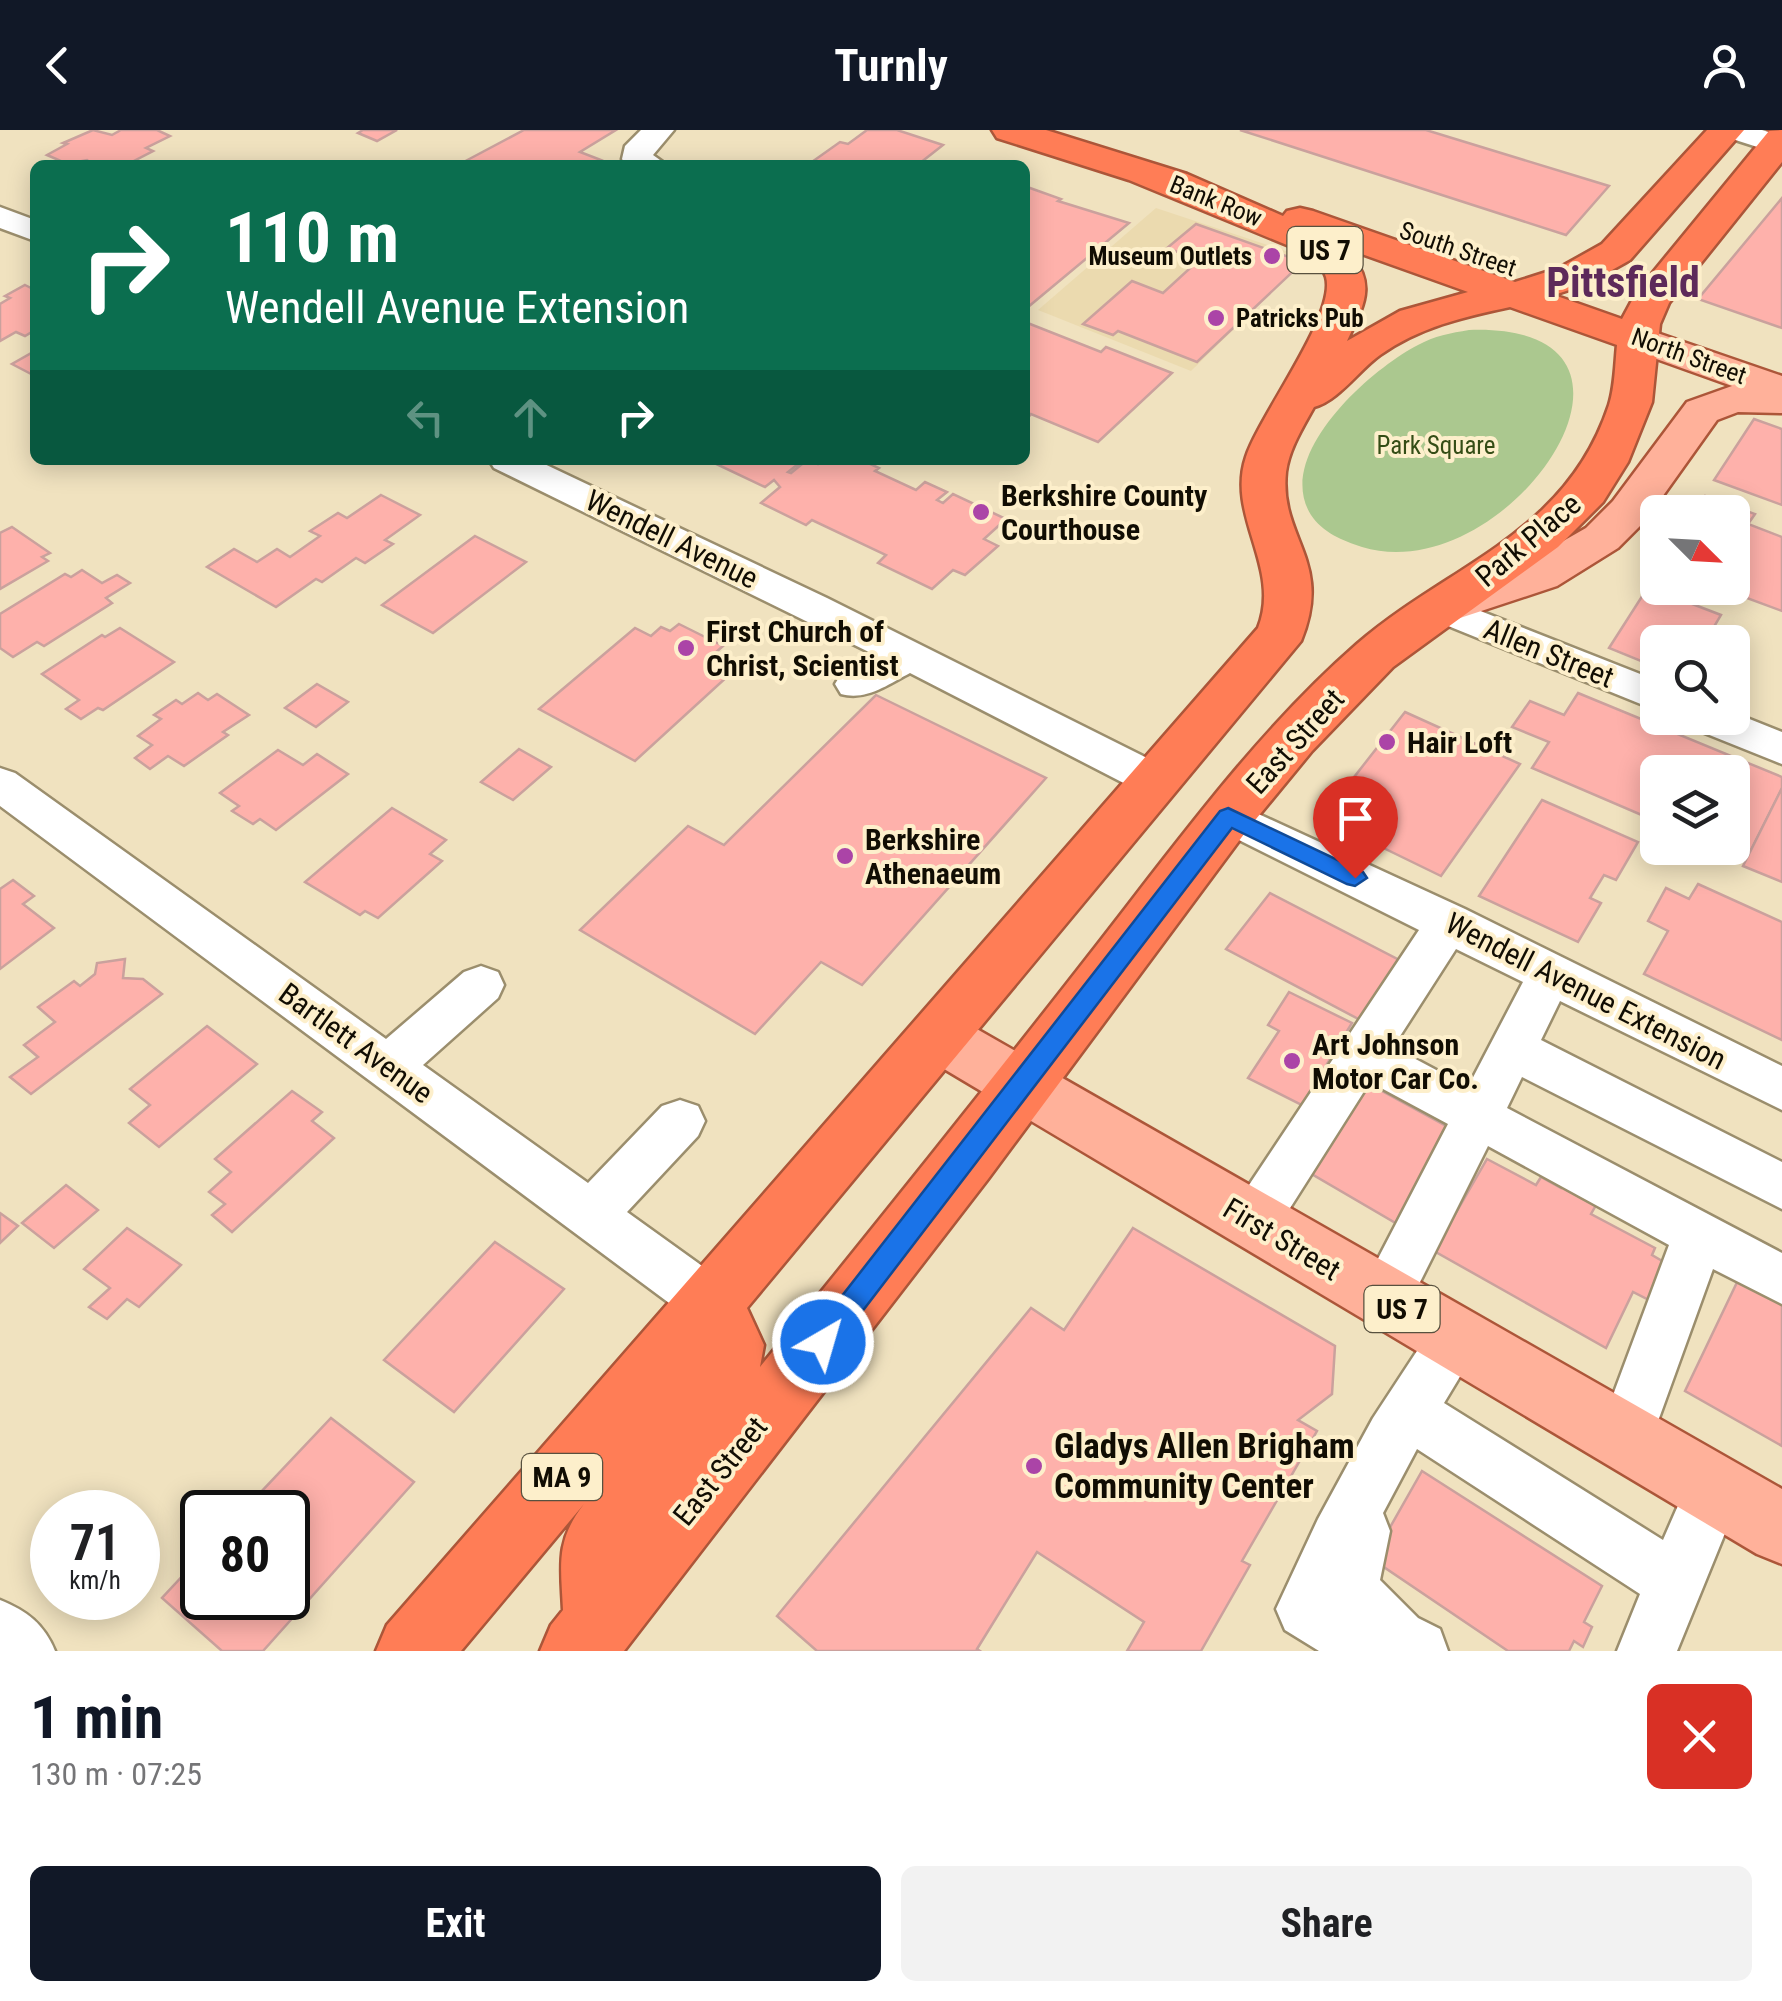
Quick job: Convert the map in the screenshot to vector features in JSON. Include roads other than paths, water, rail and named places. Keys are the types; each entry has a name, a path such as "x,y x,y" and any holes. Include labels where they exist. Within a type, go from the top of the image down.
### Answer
{"highway":[{"name":"US 7","path":"1010,130 1140,171"},
{"name":"South Street","path":"1101,130 1270,185 1641,325"},
{"name":"Bank Row","path":"1283,428 1333,371 1408,323 1452,308 1538,288 1597,266 1616,252 1729,130"},
{"path":"1641,325 1712,221 1780,143"},
{"path":"1140,171 1538,288"},
{"name":"Bank Row","path":"1140,171 1298,234 1328,252 1343,271 1348,292 1343,311 1268,455 1262,484 1291,590 1288,614 1278,640 1158,782"},
{"name":"Bank Row","path":"1452,308 1482,307 1538,318 1588,346 1604,374 1606,462"},
{"name":"Park Place","path":"1440,608 1542,536 1587,492 1606,462 1630,402 1641,325"},
{"name":"East Street","path":"588,1636 1023,1086 1228,816 1336,694 1376,655 1440,608"},
{"name":"US 7","path":"940,1037 1158,782"},
{"name":"MA 9","path":"413,1651 940,1037"},
{"path":"588,1636 596,1546 724,1382 731,1345 712,1303"}],"main road":[{"name":"North Street","path":"1641,325 1782,360"},
{"name":"North Street","path":"1641,325 1782,390"},
{"name":"East Street","path":"1440,608 1540,575 1602,538 1629,512 1702,411 1733,399 1782,400"},
{"name":"First Street","path":"940,1037 1782,1529"}],"street":[{"path":"640,160 640,146 659,130"},
{"path":"1729,130 1780,143"},
{"path":"0,216 30,230"},
{"name":"Wendell Avenue","path":"516,465 910,656 1158,782"},
{"name":"Allen Street","path":"1440,608 1640,690"},
{"path":"854,684 910,656"},
{"path":"1749,735 1782,748"},
{"name":"Bartlett Avenue","path":"0,784 712,1303"},
{"name":"Wendell Avenue Extension","path":"1228,816 1782,1089"},
{"path":"1253,1222 1448,922"},
{"path":"1384,1299 1550,975"},
{"path":"388,1067 481,985"},
{"path":"1514,1050 1782,1186"},
{"path":"1362,1054 1782,1280"},
{"path":"590,1215 680,1121"},
{"path":"1625,1438 1699,1235"},
{"path":"1376,1651 1306,1608 1346,1520 1455,1340"},
{"path":"1409,1412 1663,1616"},
{"path":"1376,1471 1348,1591 1397,1639 1418,1651"},
{"path":"1663,1616 1714,1489"},
{"path":"1614,1651 1625,1628 1663,1616"},
{"path":"0,1630 24,1651"}],"place":[{"name":"Museum Outlets","path":"1272,256"},
{"name":"Patricks Pub","path":"1216,318"},
{"name":"Berkshire County Courthouse","path":"981,512"},
{"name":"First Church of Christ, Scientist","path":"686,648"},
{"name":"Hair Loft","path":"1387,742"},
{"name":"Berkshire Athenaeum","path":"845,856"},
{"name":"Art Johnson Motor Car Co.","path":"1292,1061"},
{"name":"Gladys Allen Brigham Community Center","path":"1034,1466"}],"district":[{"name":"Pittsfield","path":"1623,282"}],"park label":[{"name":"Park Square","path":"1436,445"}]}
